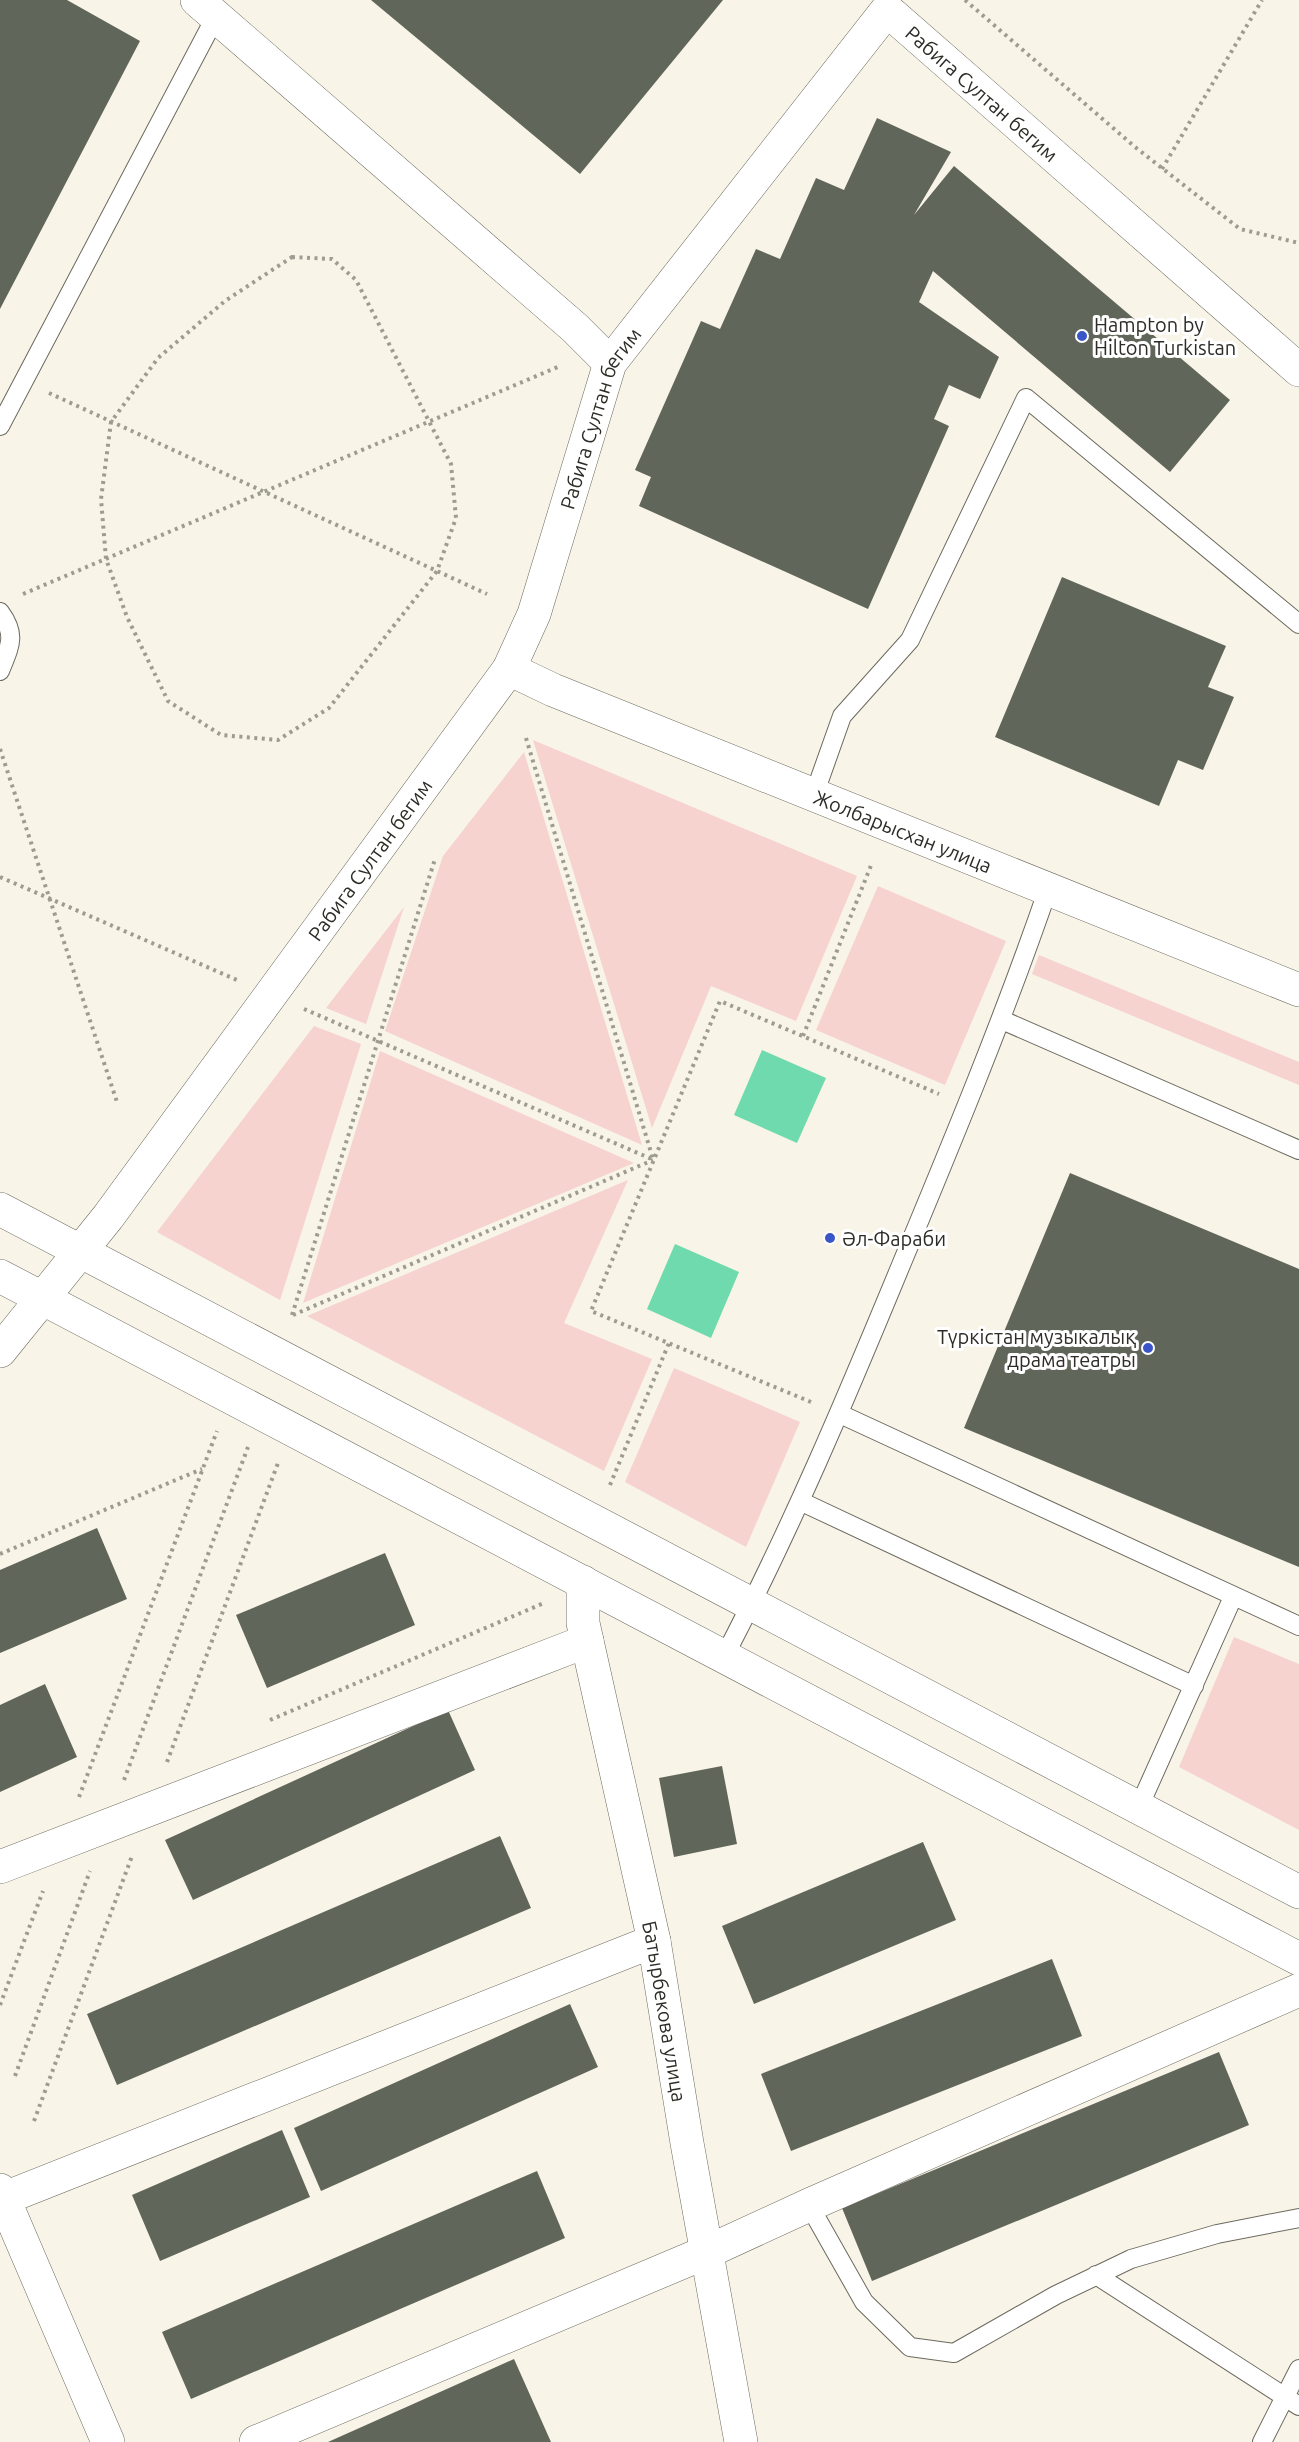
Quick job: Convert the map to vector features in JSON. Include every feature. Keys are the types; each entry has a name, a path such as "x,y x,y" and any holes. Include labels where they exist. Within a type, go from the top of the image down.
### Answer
{"street":[{"name":"Рабига Султан бегим","path":"0,1351 81,1251 509,669 534,614 610,363 888,5 1299,370"},
{"path":"206,8 575,328 610,363"},
{"name":"Жолбарысхан улица","path":"509,669 553,690 1299,990"},
{"path":"0,1209 1299,1892"},
{"path":"0,1276 1299,1959"},
{"name":"Батырбекова улица","path":"583,1582 583,1623 654,1941 687,2143 709,2251 741,2442"},
{"path":"0,1868 587,1641"},
{"path":"108,2442 1,2196 654,1941"},
{"path":"256,2442 709,2251 1299,1990"}],"lane":[{"path":"0,426 206,8"},
{"path":"814,795 842,716 910,640 1026,398 1299,624"},
{"path":"0,612 12,634 0,671"},
{"path":"724,1657 802,1502 840,1414 1002,1020 1048,889"},
{"path":"1002,1020 1299,1150"},
{"path":"840,1414 1299,1626"},
{"path":"802,1502 1194,1686"},
{"path":"1139,1807 1233,1597"},
{"path":"809,2205 864,2302 910,2347 954,2353 1096,2275 1131,2259 1217,2234 1299,2218"},
{"path":"1096,2275 1292,2402"},
{"path":"1262,2442 1292,2402 1299,2369"}],"path":[{"path":"965,0 1162,169 1240,229 1299,243"},
{"path":"1162,169 1262,0"},
{"path":"292,257 332,259 356,279 429,421 451,464 456,518 437,571 329,708 278,740 221,735 168,701 127,617 106,559 101,499 111,422 158,358 225,301 292,257"},
{"path":"21,595 563,364"},
{"path":"24,381 487,594"},
{"path":"526,738 654,1160"},
{"path":"0,749 117,1102"},
{"path":"435,859 292,1315 654,1160"},
{"path":"803,1036 872,863"},
{"path":"0,877 654,1160"},
{"path":"840,1414 591,1311 720,1001 967,1106"},
{"path":"610,1485 669,1343"},
{"path":"0,2005 217,1430"},
{"path":"15,2076 248,1446"},
{"path":"0,1554 203,1469"}],"shaded area":[{"path":"533,740 857,876 796,1021 711,986 652,1128"},
{"path":"524,752 642,1145 385,1031 443,856"},
{"path":"878,886 1006,941 945,1085 816,1030"},
{"path":"404,907 366,1024 326,1008"},
{"path":"1039,955 1299,1062 1299,1085 1032,974"},
{"path":"314,1026 361,1044 280,1300 157,1232"},
{"path":"762,1050 826,1078 797,1143 734,1115"},
{"path":"380,1051 634,1163 303,1303"},
{"path":"628,1180 564,1323 652,1359 604,1471 307,1316"},
{"path":"675,1244 739,1272 711,1338 647,1309"},
{"path":"674,1368 800,1422 746,1547 625,1482"},
{"path":"1234,1637 1299,1664 1299,1830 1179,1767"}],"building":[{"path":"0,0 67,0 140,41 0,309"},
{"path":"371,0 723,0 580,174"},
{"path":"877,118 951,152 914,215 954,166 1230,400 1170,472 933,271 919,302 999,357 980,399 949,385 934,419 949,426 868,609 639,506 651,477 635,470 701,321 720,329 756,249 780,259 816,178 844,190"},
{"path":"1062,577 1226,646 1208,687 1234,697 1203,770 1178,760 1159,806 995,737"},
{"name":"Түркістан музыкалық драма театры","path":"1070,1173 1299,1269 1299,1567 964,1428"},
{"path":"97,1528 127,1599 0,1653 0,1570"},
{"path":"385,1553 415,1625 267,1688 236,1615"},
{"path":"45,1684 77,1757 0,1792 0,1705"},
{"path":"448,1710 475,1770 193,1900 165,1840"},
{"path":"722,1766 737,1844 674,1857 659,1778"},
{"path":"500,1836 531,1908 117,2085 87,2014"},
{"path":"923,1842 956,1920 754,2004 722,1926"},
{"path":"1052,1959 1082,2036 791,2151 761,2074"},
{"path":"570,2004 598,2067 321,2191 294,2128"},
{"path":"1219,2052 1249,2125 872,2281 842,2208"},
{"path":"282,2130 310,2197 160,2261 132,2195"},
{"path":"537,2171 565,2238 191,2399 162,2332"},
{"path":"514,2359 551,2442 328,2442"}],"place":[{"name":"Hampton by Hilton Turkistan","path":"1082,336"},
{"name":"Әл-Фараби","path":"830,1238"},
{"name":"Түркістан музыкалық драма театры","path":"1148,1348"}]}
